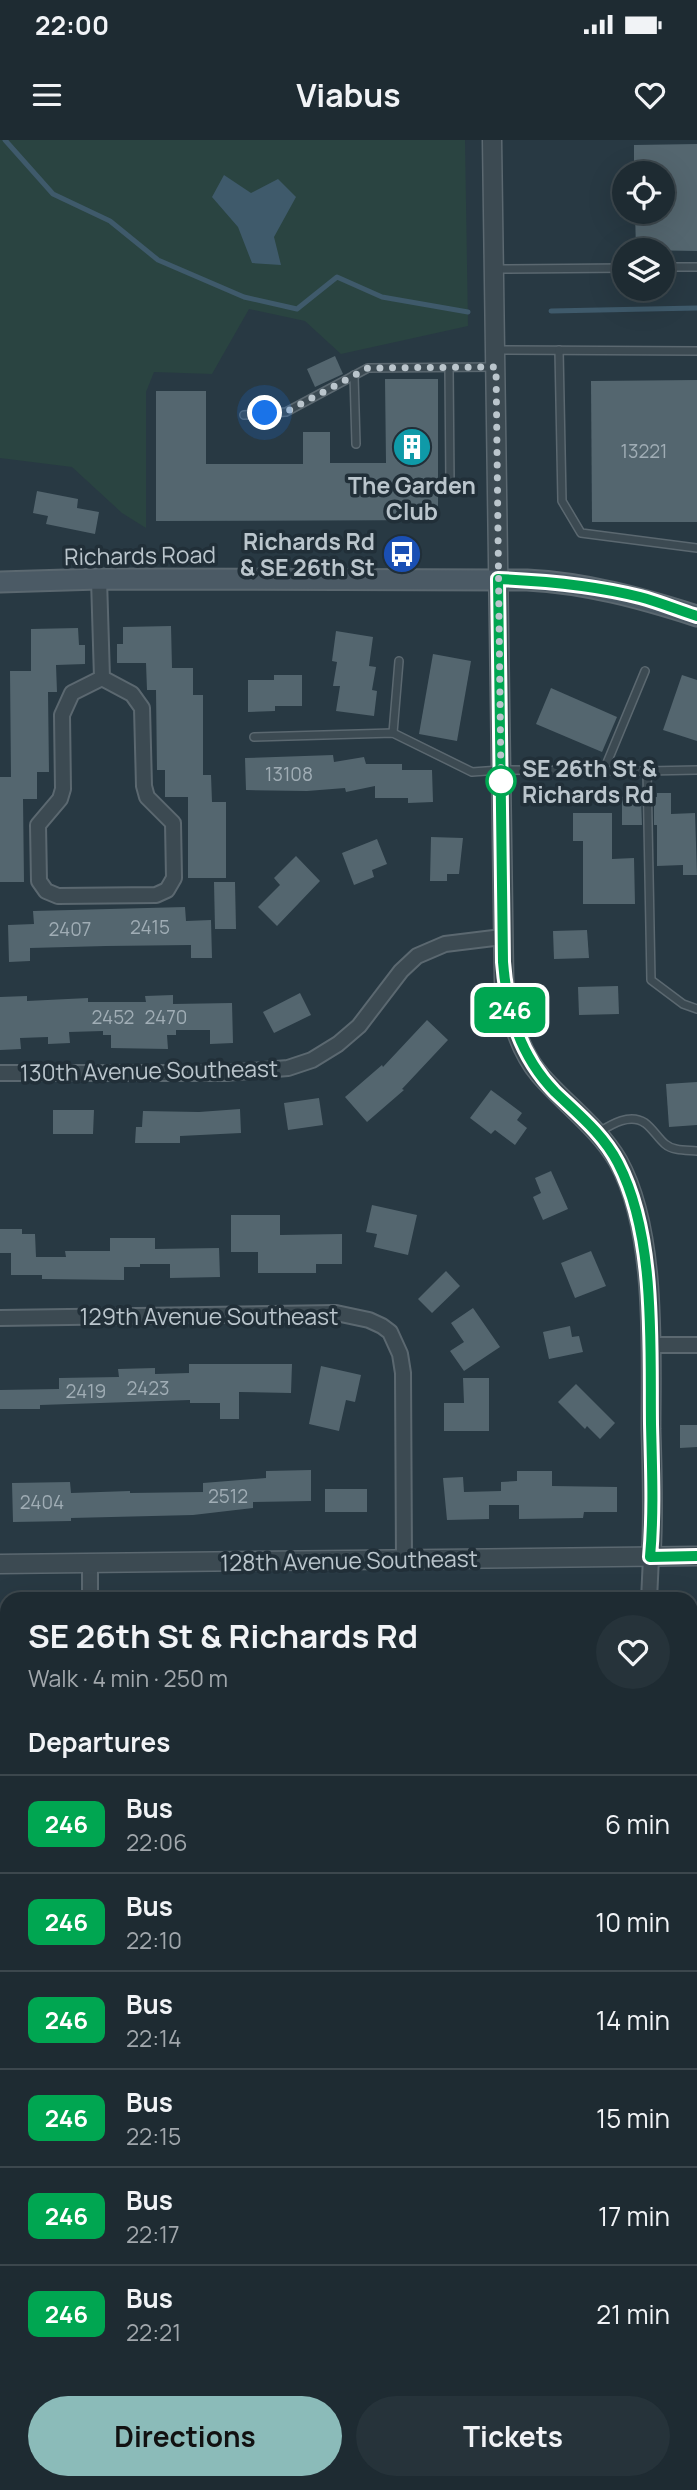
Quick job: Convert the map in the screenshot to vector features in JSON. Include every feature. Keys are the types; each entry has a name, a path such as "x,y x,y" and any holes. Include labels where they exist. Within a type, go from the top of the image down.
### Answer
{"main road":[{"name":"Richards Road","path":"0,582 99,579 546,581 640,597 697,616"}],"street":[{"path":"492,140 502,937 507,1000 523,1050 537,1072 598,1132 618,1162 632,1196 640,1228 648,1285 651,1345 649,1592"},
{"path":"99,579 102,678"},
{"path":"102,678 132,694 142,708 144,786 147,797 173,823 174,878 167,890 156,895 58,896 46,891 39,881 38,825 60,799 62,789 62,715 72,694 102,678"},
{"name":"130th Avenue Southeast","path":"0,1073 225,1073 288,1068 312,1060 359,1026 401,971 417,956 445,944 502,937"},
{"name":"129th Avenue Southeast","path":"0,1318 336,1313 369,1320 382,1326 390,1332 400,1354 403,1373 404,1560"},
{"path":"651,1345 697,1345"},
{"name":"128th Avenue Southeast","path":"0,1564 697,1556"},
{"path":"90,1563 90,1592"}],"lane":[{"path":"675,267 697,267"},
{"path":"494,269 612,268"},
{"path":"559,350 562,500 581,533 697,548"},
{"path":"244,415 286,412 368,368 449,368 495,358 559,350 697,351"},
{"path":"449,368 450,483"},
{"path":"354,375 356,444"},
{"path":"393,733 399,660"},
{"path":"604,771 645,671"},
{"path":"254,737 393,733 472,772 697,770"},
{"path":"647,771 651,980 683,1004 697,1009"},
{"path":"598,1132 625,1119 635,1119 644,1122 666,1144 676,1149 697,1151"}],"green space":[{"path":"0,140 465,140 468,326 341,354 305,321 249,309 212,374 154,372 146,392 146,528 122,513 72,467 0,458"}],"water":[{"path":"224,175 251,193 278,179 296,197 274,237 281,265 252,263 238,227 212,197"}],"building":[{"path":"697,144 697,251 675,251 675,238 636,238 635,224 675,224 675,161 634,161 634,145"},
{"path":"335,356 343,374 315,387 307,369"},
{"name":"The Garden Club","path":"385,379 438,379 438,520 156,521 156,391 206,391 206,464 303,464 303,432 330,432 330,463 386,463"},
{"path":"697,380 697,522 592,522 591,381"},
{"path":"37,491 78,499 77,508 99,512 95,534 46,524 48,516 33,513"},
{"path":"171,626 172,668 193,668 193,695 203,695 203,775 211,775 212,802 226,802 226,878 188,878 188,797 165,797 165,770 157,770 156,690 147,690 146,663 117,663 117,644 123,644 123,627"},
{"path":"78,628 79,645 85,645 85,664 56,665 57,692 48,692 49,772 37,772 37,799 23,799 24,882 0,882 0,777 11,777 10,671 31,671 31,629"},
{"path":"336,631 373,637 369,666 376,667 372,690 377,691 374,716 336,711 340,686 333,686 337,662 332,661"},
{"path":"433,654 471,661 457,741 419,734"},
{"path":"274,675 302,675 302,706 275,706 275,711 248,712 248,680 274,680"},
{"path":"682,675 697,680 697,741 663,730"},
{"path":"551,688 617,717 602,752 536,724"},
{"path":"333,755 334,762 364,757 366,764 402,764 402,770 432,770 433,802 408,803 408,798 375,798 375,786 346,792 345,788 307,791 246,790 245,758"},
{"path":"657,793 671,793 671,814 695,813 697,875 683,875 683,865 657,866 654,797 657,797"},
{"path":"622,797 641,797 642,825 622,825"},
{"path":"573,813 612,813 612,859 634,858 635,904 583,904 583,841 573,841"},
{"path":"431,837 463,838 459,874 447,874 447,881 430,881"},
{"path":"377,839 387,864 372,870 374,877 354,885 342,853"},
{"path":"296,856 320,881 277,926 258,907 280,885 274,878"},
{"path":"214,882 235,882 236,929 215,929"},
{"path":"185,907 186,921 211,920 212,958 191,958 191,945 106,946 30,948 30,961 9,962 8,925 34,924 33,911"},
{"path":"587,930 589,958 554,959 553,931"},
{"path":"618,986 619,1014 579,1015 578,987"},
{"path":"300,993 311,1015 274,1033 263,1012"},
{"path":"173,995 173,1004 232,1003 233,1043 210,1044 210,1030 176,1030 176,1035 167,1035 168,1049 111,1048 111,1035 103,1035 103,1031 69,1032 70,1043 48,1044 48,1037 20,1038 21,1049 0,1050 0,997 27,996 27,1001 88,998 88,1002 146,1002 145,996"},
{"path":"427,1020 448,1040 402,1089 404,1090 367,1122 345,1097 382,1065 383,1067"},
{"path":"697,1082 697,1125 669,1127 666,1084"},
{"path":"491,1090 522,1113 517,1120 527,1128 515,1145 495,1130 491,1134 470,1118"},
{"path":"319,1098 323,1125 288,1130 284,1103"},
{"path":"240,1109 241,1133 180,1136 180,1143 135,1143 136,1127 142,1127 143,1111 199,1112"},
{"path":"53,1110 94,1110 93,1134 53,1134"},
{"path":"551,1171 568,1209 543,1220 533,1197 541,1193 535,1178"},
{"path":"372,1205 417,1215 408,1255 374,1247 377,1234 366,1232"},
{"path":"231,1215 280,1215 280,1235 342,1234 342,1264 316,1264 316,1273 258,1273 258,1252 231,1252"},
{"path":"0,1229 22,1229 22,1234 35,1234 36,1257 66,1257 65,1251 110,1251 110,1238 155,1238 155,1249 219,1248 220,1277 170,1278 170,1264 124,1267 124,1280 42,1279 42,1275 11,1275 11,1253 0,1253"},
{"path":"591,1251 606,1286 575,1298 561,1263"},
{"path":"446,1271 460,1286 432,1313 418,1299"},
{"path":"473,1308 500,1347 464,1371 450,1351 464,1342 451,1323"},
{"path":"570,1326 572,1337 579,1336 583,1352 549,1359 543,1332"},
{"path":"189,1364 292,1364 291,1393 239,1392 239,1419 220,1419 220,1403 190,1403 190,1400 40,1405 40,1409 0,1409 0,1390 59,1389 59,1378 119,1377 118,1369 155,1368 155,1374 189,1373"},
{"path":"321,1366 361,1375 355,1402 346,1400 339,1431 309,1424"},
{"path":"463,1378 489,1378 489,1431 444,1431 444,1403 464,1403"},
{"path":"576,1384 615,1423 600,1439 587,1426 585,1429 558,1402"},
{"path":"680,1425 697,1425 697,1447 680,1448"},
{"path":"311,1470 311,1501 253,1502 253,1508 193,1515 13,1522 12,1483 70,1482 71,1493 203,1492 203,1483 266,1478 266,1471"},
{"path":"517,1471 552,1471 552,1486 617,1487 617,1512 584,1512 583,1518 519,1519 519,1505 489,1505 489,1519 447,1520 443,1478 463,1477 464,1492 501,1491 501,1482 517,1481"},
{"path":"325,1489 367,1489 367,1512 325,1512"}],"waterway":[{"path":"5,140 53,194 110,221 158,260 244,297 297,309 337,277 382,297 468,312"},
{"path":"551,311 697,308"}],"bus line":[{"name":"246","path":"697,616 640,597 597,588 546,581 498,579 503,962 507,1000 523,1050 537,1072 598,1132 618,1162 632,1196 646,1269 651,1345 650,1557 697,1556"}],"place":[{"name":"The Garden Club","path":"412,447"},
{"name":"Richards Rd & SE 26th St","path":"402,554"},
{"name":"SE 26th St & Richards Rd","path":"501,781"}],"route":[{"path":"265,413 286,412 368,368 496,367 501,781"}]}
